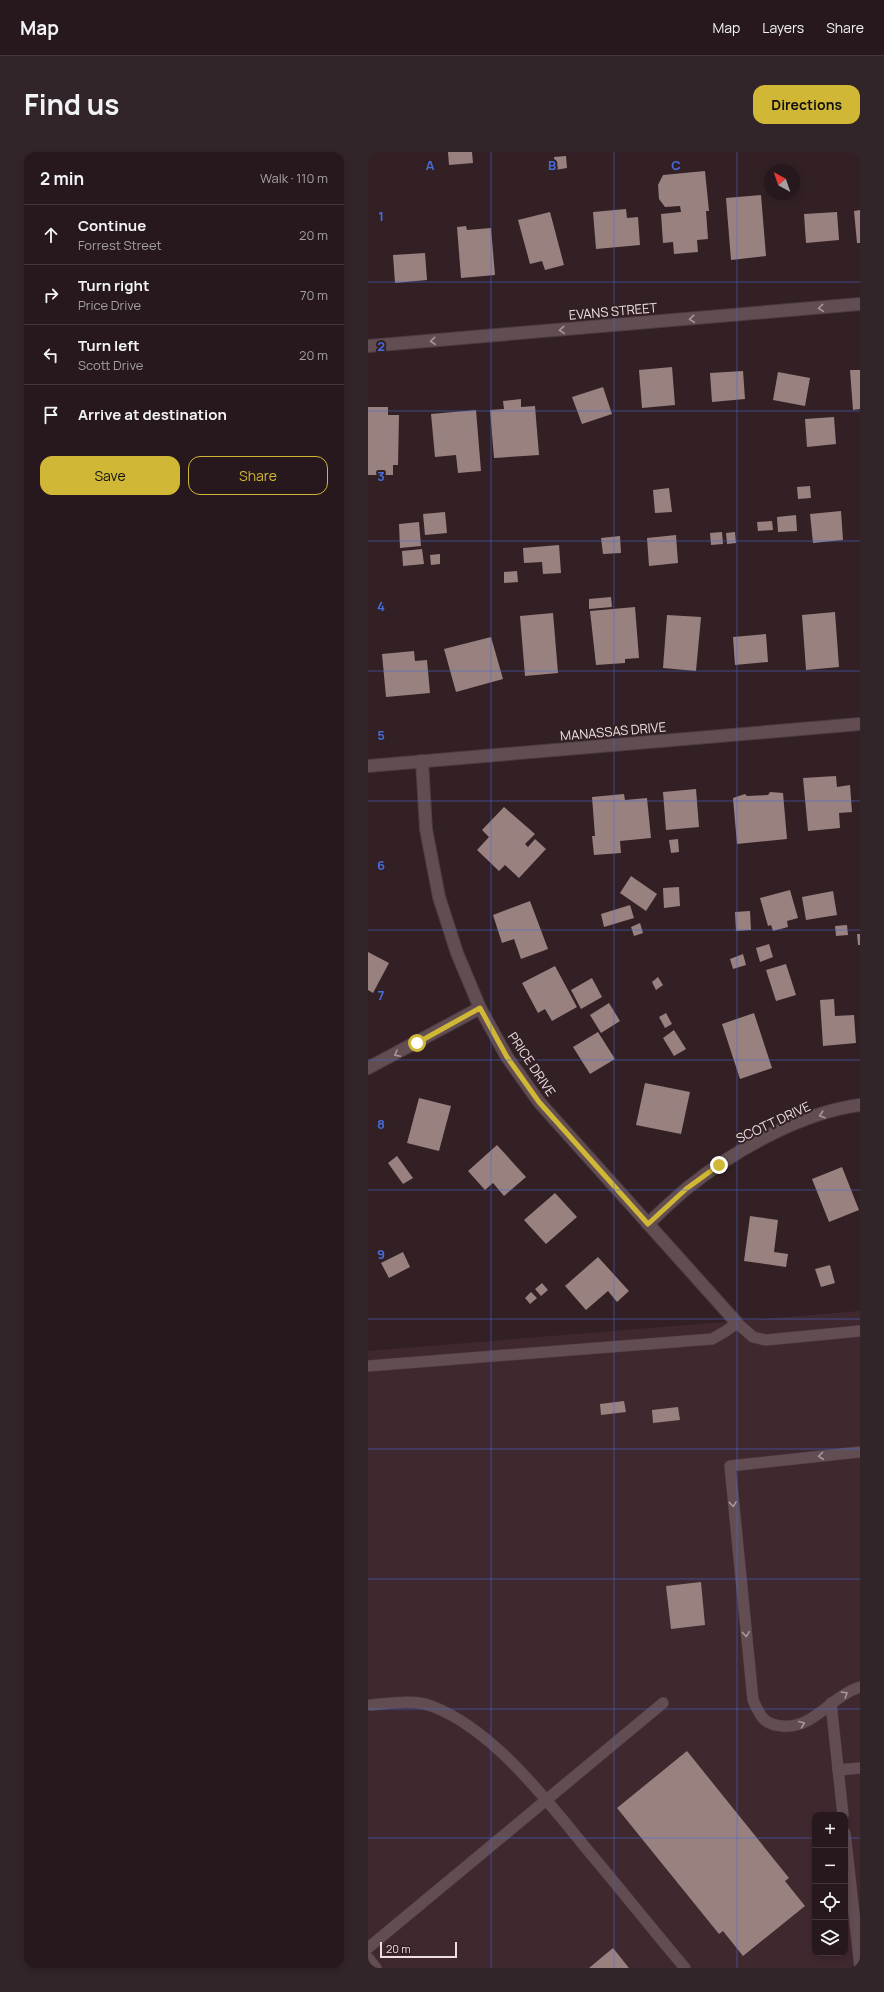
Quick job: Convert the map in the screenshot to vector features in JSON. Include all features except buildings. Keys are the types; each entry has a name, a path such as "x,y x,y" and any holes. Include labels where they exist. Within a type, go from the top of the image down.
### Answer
{"street":[{"name":"EVANS STREET","path":"368,346 860,304"},
{"name":"MANASSAS DRIVE","path":"368,766 860,724"},
{"name":"PRICE DRIVE","path":"422,761 426,829 439,897 456,954 480,1008 507,1057 539,1102 737,1323"},
{"path":"368,1068 480,1008"},
{"name":"SCOTT DRIVE","path":"648,1224 686,1189 719,1165 759,1142 800,1122 847,1107 860,1105"}],"lane":[{"path":"368,1366 712,1339 726,1332 737,1323 754,1337 766,1340 860,1331"},
{"path":"860,1452 730,1466 753,1700 759,1715 771,1726 792,1727 810,1720 831,1703 852,1690 860,1687"},
{"path":"371,1705 405,1702 433,1706 466,1722 508,1760 547,1800 685,1968"},
{"path":"368,1948 663,1703"},
{"path":"831,1703 843,1812"},
{"path":"838,1770 860,1768"},
{"path":"847,1848 860,1968"},
{"path":"368,1958 376,1968"}],"shaded area":[{"path":"860,1311 860,1968 368,1968 368,1351"}],"route":[{"path":"417,1043 480,1008 507,1057 539,1102 648,1224 686,1189 719,1165"}]}
